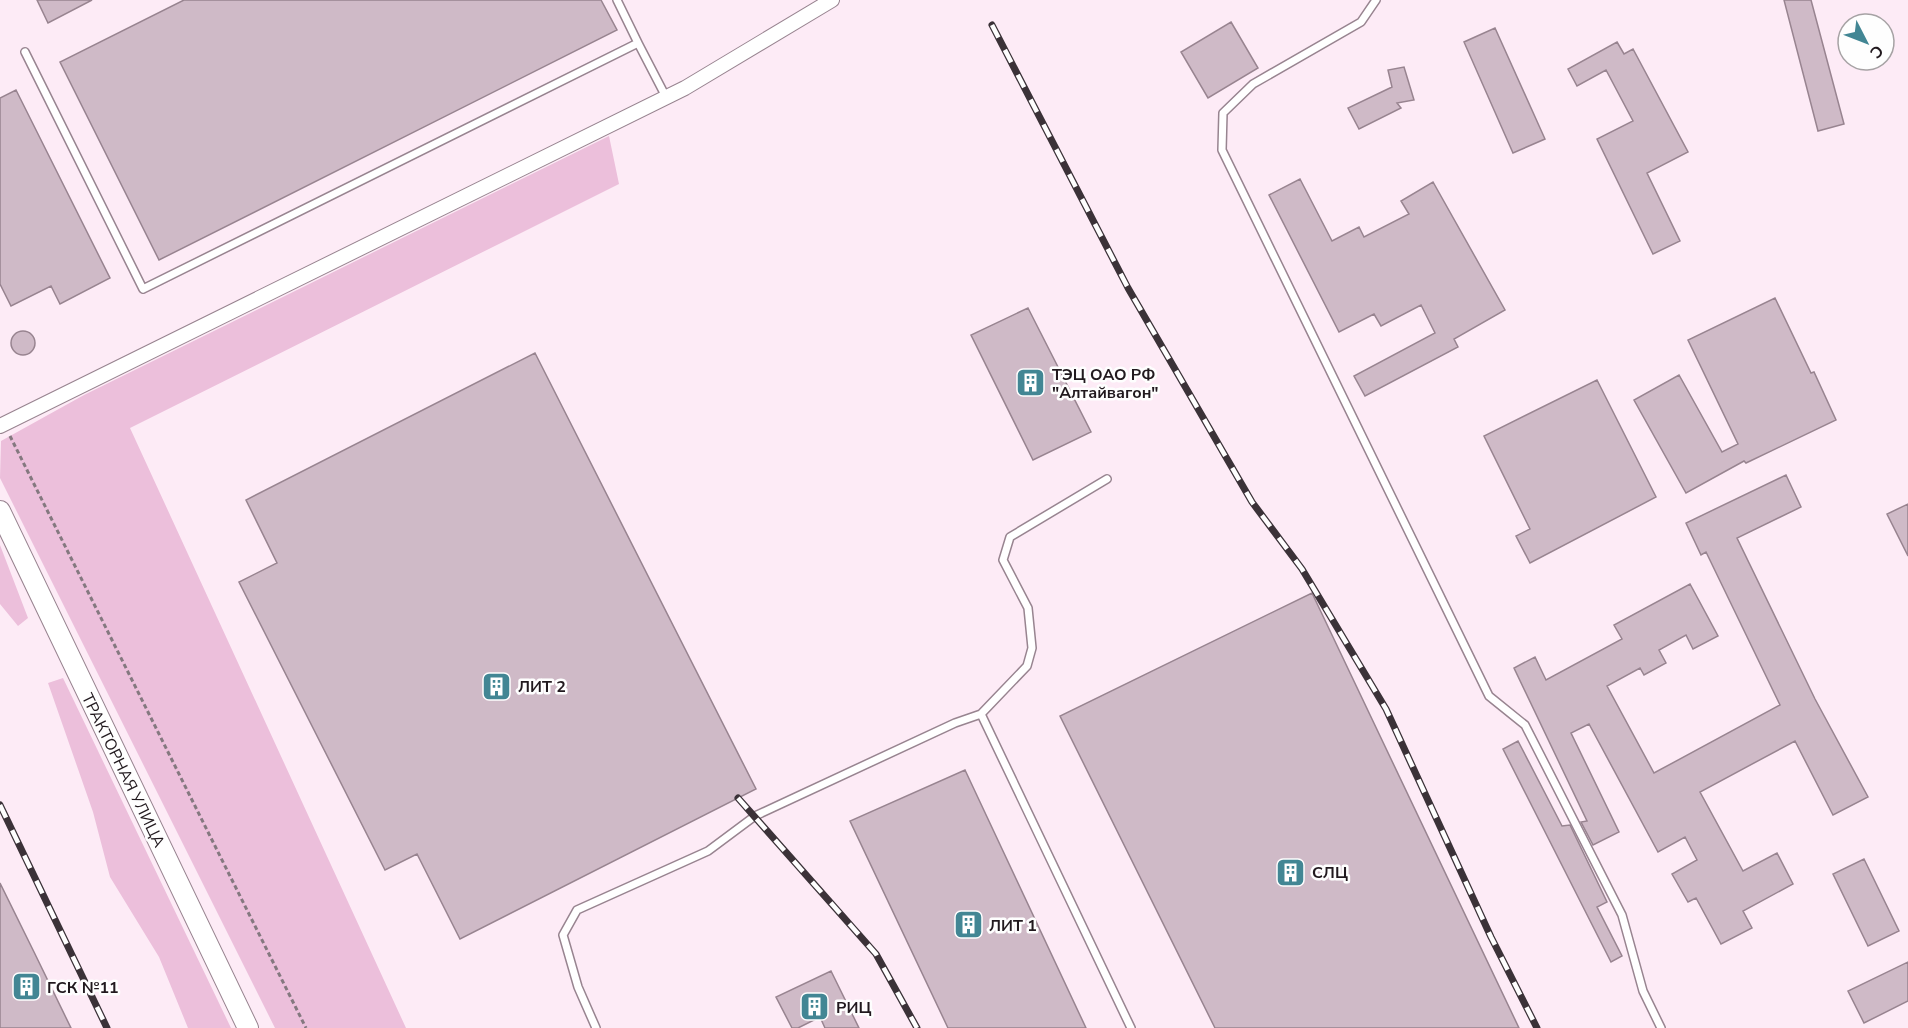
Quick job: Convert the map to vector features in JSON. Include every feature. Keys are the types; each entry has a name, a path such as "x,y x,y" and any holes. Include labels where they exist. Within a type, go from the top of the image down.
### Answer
{"street":[{"path":"2,425 685,88 832,0"},
{"name":"ТРАКТОРНАЯ УЛИЦА","path":"0,511 248,1028"}],"lane":[{"path":"617,0 666,97"},
{"path":"1376,0 1361,22 1253,84 1223,113 1222,150 1489,696 1525,725 1622,915 1643,991 1661,1028"},
{"path":"25,52 143,289 638,43"},
{"path":"597,1028 578,987 563,935 577,910 708,851 755,816 955,723 981,714 1027,666 1032,648 1028,608 1003,560 1010,537 1107,479"},
{"path":"981,714 1131,1028"}],"path":[{"path":"2,425 306,1028"}],"shaded area":[{"path":"609,136 619,184 130,428 406,1028 275,1028 0,478 1,441 84,395"},
{"path":"0,545 28,618 18,626 0,604"},
{"path":"63,678 231,1028 188,1028 159,957 110,877 93,812 48,683"}],"building":[{"path":"37,0 92,0 48,23"},
{"path":"184,0 601,0 617,30 159,260 60,62"},
{"path":"1784,0 1811,0 1844,124 1818,131"},
{"path":"1231,22 1258,68 1208,98 1181,52"},
{"path":"1495,28 1545,139 1513,153 1464,42"},
{"path":"1617,42 1624,54 1633,49 1688,152 1647,173 1680,241 1653,254 1597,139 1633,121 1606,70 1577,86 1568,69"},
{"path":"1404,67 1414,100 1397,103 1401,108 1359,129 1348,108 1392,87 1388,70"},
{"path":"16,90 110,278 60,304 51,286 11,306 0,284 0,98"},
{"path":"1300,179 1332,241 1359,227 1364,237 1409,214 1401,201 1433,182 1505,310 1454,339 1458,347 1365,396 1354,376 1435,333 1421,305 1381,326 1374,314 1339,332 1269,195"},
{"path":"1775,298 1836,420 1746,463 1744,461 1686,493 1634,400 1679,375 1722,452 1738,444 1688,340"},
{"name":"ТЭЦ ОАО РФ \"Алтайвагон\"","path":"1028,308 1091,432 1033,460 971,335"},
{"path":"23,331 32,334 35,343 32,352 23,355 14,352 11,343 14,334"},
{"name":"ЛИТ 2","path":"535,353 756,789 460,939 417,854 385,870 239,582 277,563 246,500"},
{"path":"1597,380 1656,497 1530,563 1516,536 1530,529 1484,436"},
{"path":"1786,475 1801,507 1737,538 1815,699 1868,797 1833,815 1795,741 1700,792 1743,871 1777,853 1793,884 1743,911 1752,928 1721,944 1696,898 1688,902 1672,874 1697,860 1685,837 1658,852 1589,724 1571,733 1619,832 1593,845 1581,822 1587,821 1514,668 1535,657 1546,680 1622,639 1614,625 1690,584 1718,636 1693,649 1686,635 1659,650 1666,663 1644,675 1640,668 1607,686 1654,773 1780,705 1706,552 1701,555 1686,523"},
{"path":"1908,504 1908,556 1887,514"},
{"name":"СЛЦ","path":"1312,593 1519,1028 1215,1028 1060,716"},
{"path":"1518,741 1562,826 1570,825 1607,902 1597,907 1622,956 1611,962 1503,749"},
{"name":"ЛИТ 1","path":"965,770 1086,1028 948,1028 850,821"},
{"path":"1864,859 1899,931 1868,946 1833,874"},
{"name":"ГСК №11","path":"0,883 34,952 71,1028 0,1028"},
{"path":"1908,962 1908,1001 1864,1023 1848,991"},
{"name":"РИЦ","path":"831,971 859,1028 825,1028 820,1017 798,1028 792,1028 776,997"}],"railway":[{"path":"992,25 1128,288 1252,502 1302,569 1386,709 1491,937 1537,1028"},
{"path":"738,798 876,954 917,1028"},
{"path":"0,805 107,1028"}],"place":[{"name":"ТЭЦ ОАО РФ \"Алтайвагон\"","path":"1031,383"},
{"name":"ЛИТ 2","path":"497,686"},
{"name":"СЛЦ","path":"1291,872"},
{"name":"ЛИТ 1","path":"968,925"},
{"name":"ГСК №11","path":"26,987"},
{"name":"РИЦ","path":"815,1007"}]}
